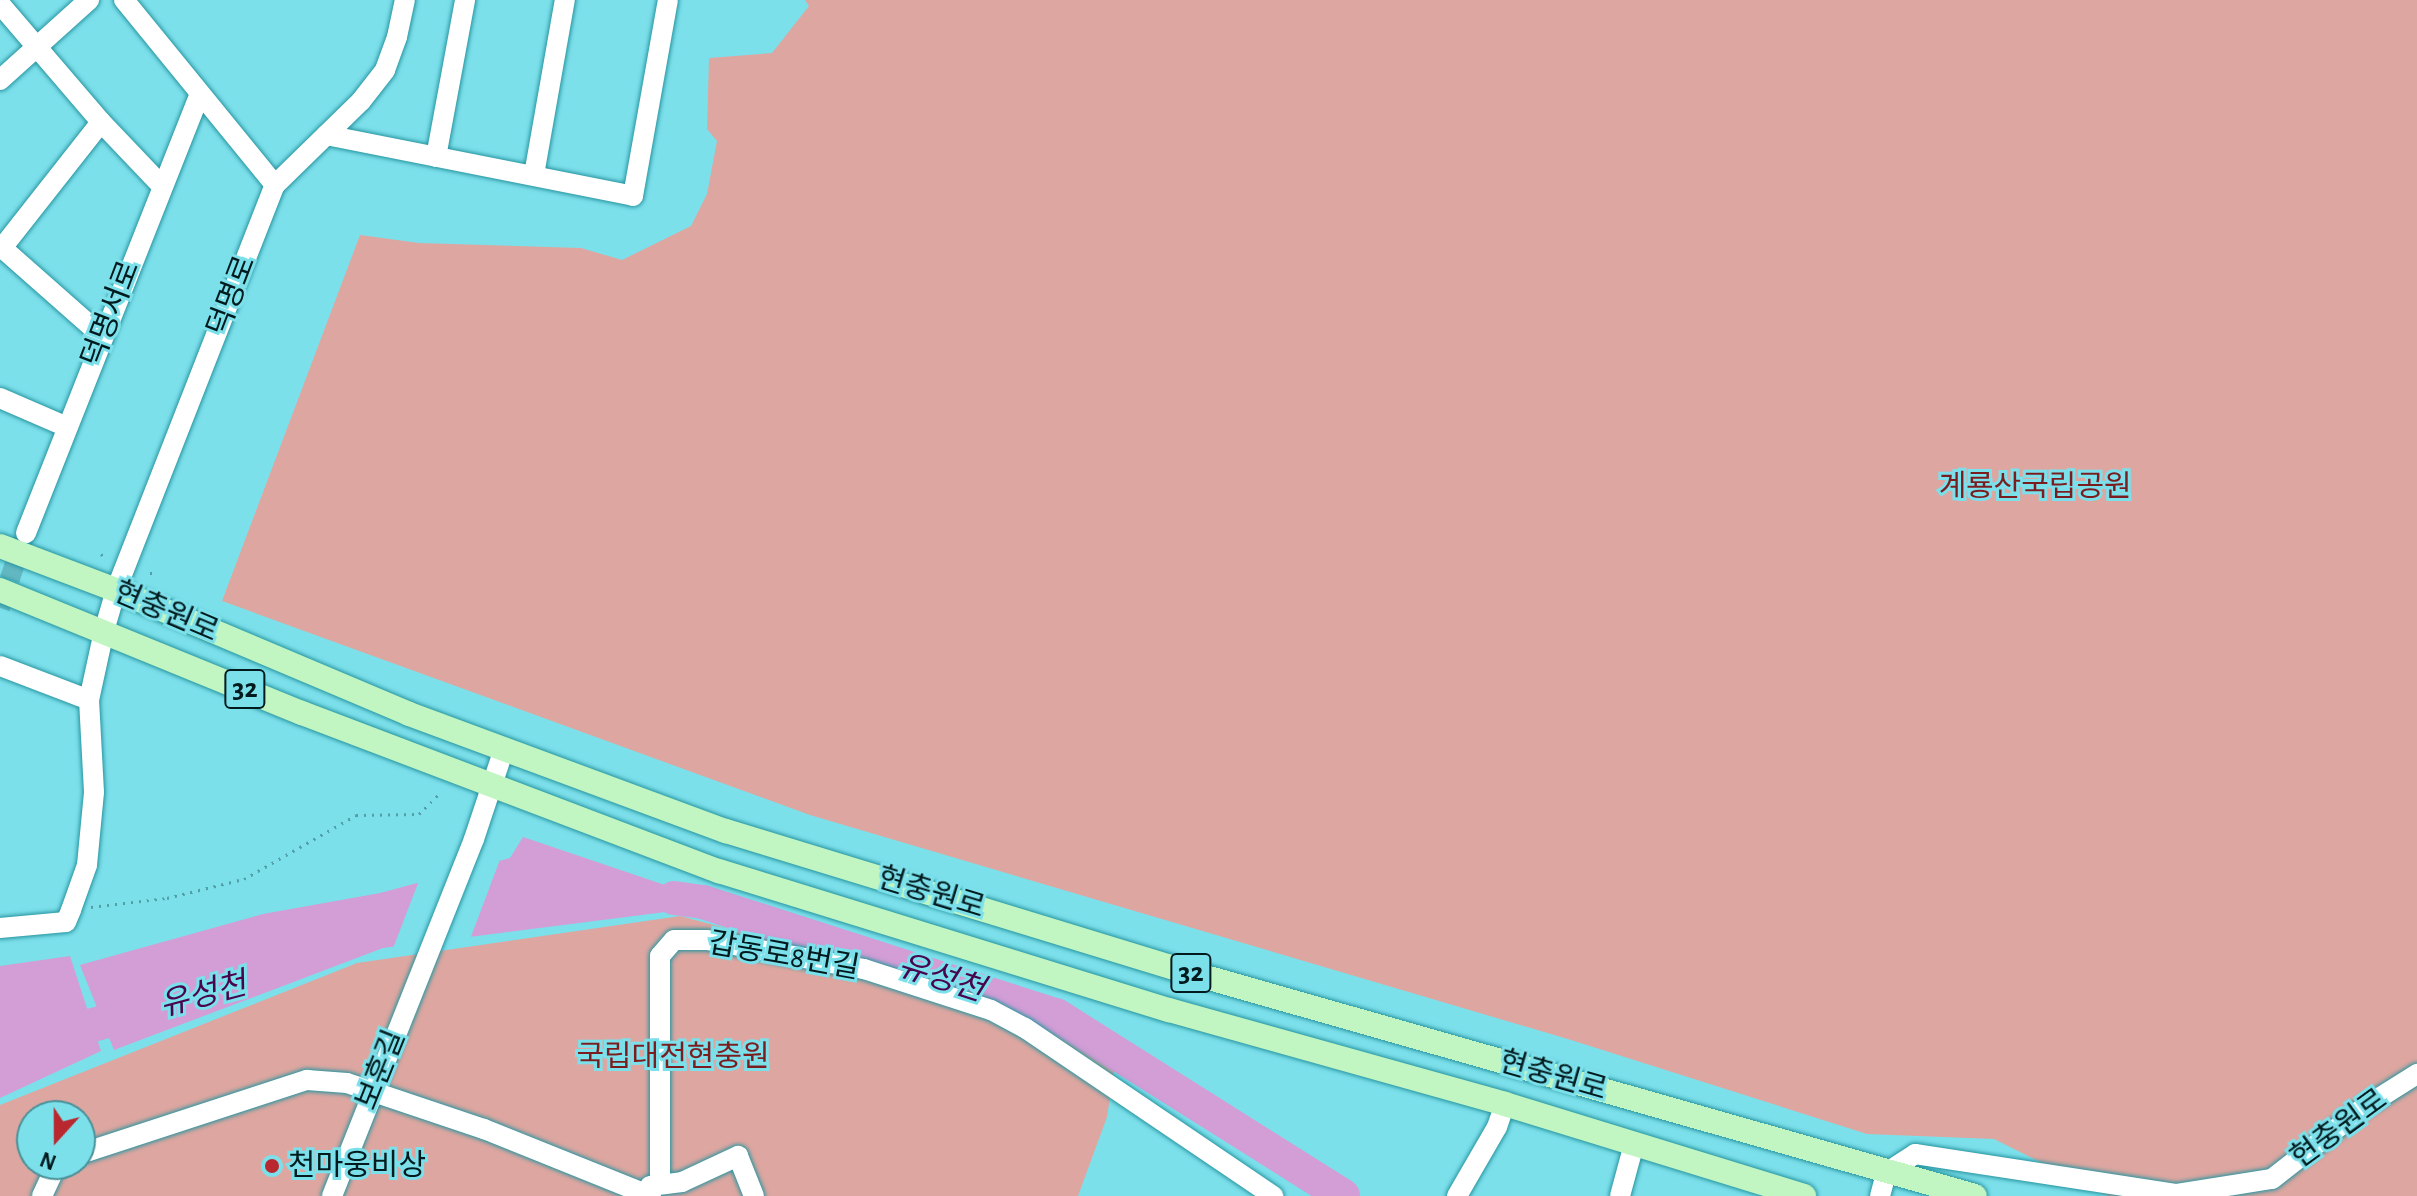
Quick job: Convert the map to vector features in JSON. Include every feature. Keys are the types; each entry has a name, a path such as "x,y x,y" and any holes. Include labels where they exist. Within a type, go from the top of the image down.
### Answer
{"main road":[{"name":"현충원로","path":"0,546 116,590 409,714 726,831 1883,1184 1975,1196"},
{"name":"현충원로","path":"0,590 490,786 719,871 1169,1010 1505,1104 1797,1195"}],"street":[{"path":"0,80 89,0"},
{"path":"124,0 199,96 275,185 361,101 385,70 397,37 405,0"},
{"path":"436,157 465,0"},
{"path":"534,175 565,0"},
{"path":"326,135 633,196 668,0"},
{"path":"0,4 101,122 161,185"},
{"name":"덕명서로","path":"26,533 161,185 199,96"},
{"path":"101,122 1,247 102,336"},
{"name":"덕명로","path":"71,910 87,865 94,792 89,700 104,631 116,590 275,185"},
{"path":"0,398 67,427"},
{"path":"0,666 89,700"},
{"name":"보훈길","path":"332,1196 474,839 504,749"},
{"path":"0,928 66,922 71,910"},
{"name":"갑동로8번길","path":"650,1190 660,1147 660,956 674,940 707,940 864,969 991,1010 1025,1028 1273,1196"},
{"name":"현충원로","path":"1883,1184 1915,1154 2177,1194 2272,1179 2363,1108 2417,1074"},
{"path":"96,1149 307,1080 373,1089 650,1190 682,1182 738,1156 754,1196"},
{"path":"1457,1196 1497,1127 1505,1104"},
{"path":"1620,1196 1634,1144"}],"path":[{"path":"150,573 157,573"},
{"path":"71,910 167,898 244,879 356,815 419,814 439,794"}],"green space":[{"name":"계룡산국립공원","path":"805,0 2417,0 2417,1196 2108,1196 1994,1139 1867,1134 1571,1040 810,815 222,601 360,235 419,243 581,248 622,260 691,226 707,194 717,141 707,129 709,58 772,53 809,6"},
{"name":"국립대전현충원","path":"680,916 968,992 1116,1058 1107,1117 1078,1196 0,1196 0,1105 357,963"}],"water":[{"path":"523,837 718,903 712,916 681,910 383,948 114,1050 80,965 263,914 380,893 510,858"},
{"path":"70,956 101,1051 0,1098 0,966"}],"pier":[{"path":"501,857 469,942 392,951 420,878"}],"waterway":[{"name":"유성천","path":"674,898 703,902 1056,1015 1343,1196"},
{"name":"유성천","path":"0,1050 148,1010"}],"tunnel":[{"path":"0,608 23,540"}],"place":[{"name":"천마웅비상","path":"272,1166"}]}
